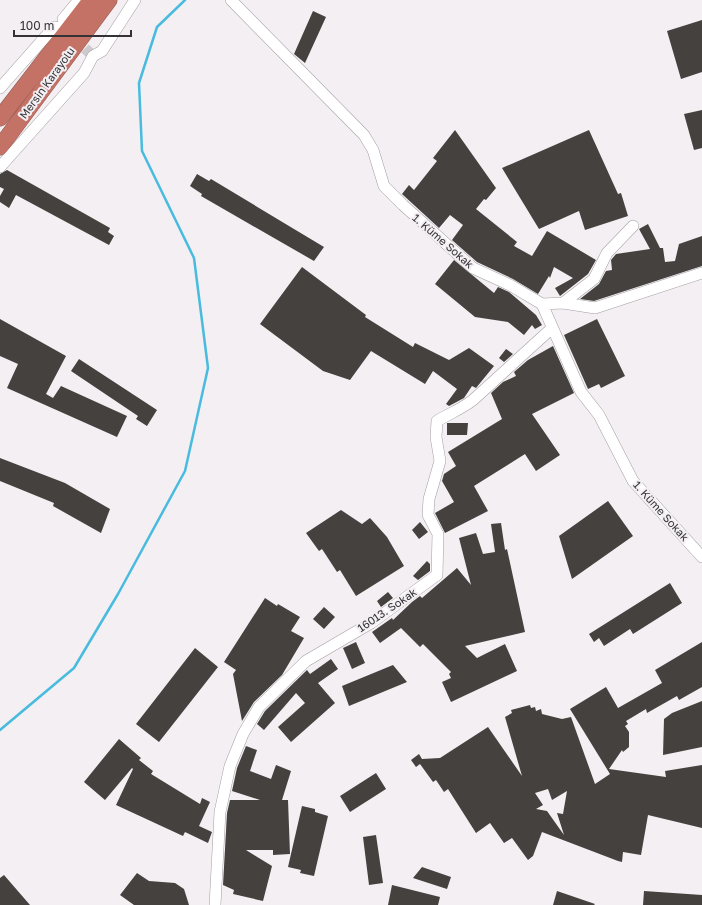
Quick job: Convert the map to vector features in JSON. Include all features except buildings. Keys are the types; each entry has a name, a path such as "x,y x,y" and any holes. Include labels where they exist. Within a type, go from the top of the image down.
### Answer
{"highway":[{"name":"Mersin Karayolu","path":"0,118 91,0"},
{"name":"Mersin Karayolu","path":"0,147 108,0"}],"street":[{"path":"0,88 54,27 65,29 64,19 79,0"},
{"path":"0,167 84,73 92,56 102,51 135,0"},
{"name":"1. Küme Sokak","path":"231,0 364,135 373,150 384,186 403,205 473,268 510,285 542,304 551,329 581,392 599,415 633,481 702,557"},
{"path":"563,303 594,279 607,253 633,226"},
{"path":"542,304 563,303 595,308 702,273"},
{"name":"16013. Sokak","path":"215,905 220,812 230,766 247,727 259,707 306,661 371,623 437,576 438,534 428,515 429,499 440,461 436,437 437,420 459,411 473,400 551,329"}],"waterway":[{"path":"0,730 74,668 118,594 185,471 208,368 194,258 142,151 139,83 157,27 185,0"}],"tunnel":[{"path":"73,37 93,56"}]}
